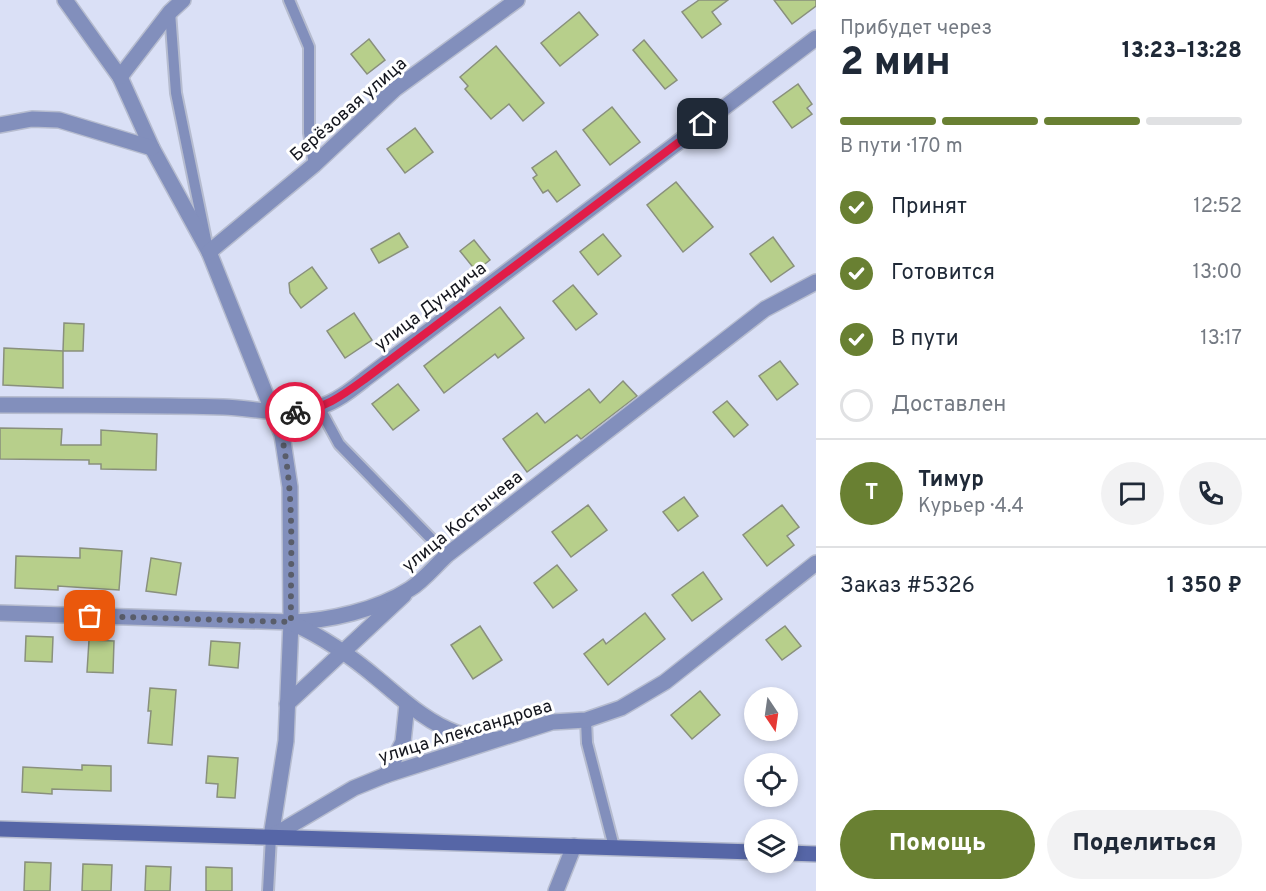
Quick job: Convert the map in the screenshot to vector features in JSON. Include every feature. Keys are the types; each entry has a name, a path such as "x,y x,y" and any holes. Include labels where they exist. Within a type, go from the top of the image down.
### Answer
{"street":[{"path":"65,0 120,76 152,148 209,252 275,412 288,462 291,622 286,741 271,837"},
{"path":"120,76 170,12 183,0"},
{"name":"Берёзовая улица","path":"209,252 314,165 395,89 517,0"},
{"name":"улица Дундича","path":"0,405 241,408 275,412 298,412 318,408 337,399 365,379 816,38"},
{"path":"0,125 32,119 59,120 152,148"},
{"name":"улица Костычева","path":"0,613 291,622 323,621 355,612 411,589 447,555 765,309 816,282"},
{"name":"улица Александрова","path":"271,837 354,788 386,775 552,722 585,720 621,708 665,682 816,563"},
{"path":"287,704 411,589"},
{"path":"291,622 317,634 344,652 406,704 456,733 495,739"},
{"path":"386,775 403,742 406,704"},
{"path":"0,828 744,852"},
{"path":"556,891 574,846"},
{"path":"798,853 816,854"}],"lane":[{"path":"289,0 309,47 309,133 314,165"},
{"path":"170,12 176,93 209,252"},
{"path":"318,408 339,444 447,555"},
{"path":"585,720 587,743 614,847"},
{"path":"268,891 271,837"}],"building":[{"path":"699,0 728,0 712,12 721,24 702,38 682,12"},
{"path":"774,0 816,0 816,6 792,24"},
{"path":"579,12 598,35 560,66 541,43"},
{"path":"369,39 385,60 367,74 351,54"},
{"path":"644,40 677,80 665,89 633,50"},
{"path":"496,46 544,103 523,121 509,104 491,119 465,89 468,86 460,77"},
{"path":"798,84 812,104 807,108 812,114 792,128 773,102"},
{"path":"612,107 640,142 610,165 583,130"},
{"path":"415,128 433,152 405,173 387,149"},
{"path":"556,151 580,185 557,202 548,190 543,193 533,178 537,175 532,168"},
{"path":"676,182 713,227 683,252 647,205"},
{"path":"399,233 408,247 379,263 371,249"},
{"path":"603,234 621,256 598,275 580,252"},
{"path":"773,237 794,266 771,282 750,254"},
{"path":"474,240 490,260 476,271 460,251"},
{"path":"312,267 327,288 301,308 290,293 289,283"},
{"path":"573,285 597,314 576,330 553,301"},
{"path":"500,307 524,338 498,358 495,354 444,393 424,366"},
{"path":"354,313 372,340 345,358 327,331"},
{"path":"64,323 84,324 83,351 63,351"},
{"path":"4,348 63,351 63,388 3,385"},
{"path":"780,361 798,384 777,400 759,376"},
{"path":"623,381 637,396 581,439 577,435 527,472 503,439 537,413 545,423 589,389 600,403"},
{"path":"398,384 419,410 393,430 372,404"},
{"path":"727,401 748,425 734,437 713,412"},
{"path":"0,428 62,429 61,445 101,445 101,430 157,434 156,470 101,469 101,464 89,464 89,460 0,459"},
{"path":"684,497 698,516 678,531 663,512"},
{"path":"588,505 607,530 571,557 552,532"},
{"path":"782,505 799,527 787,536 794,545 767,566 743,535"},
{"path":"80,548 122,551 119,590 58,586 58,590 15,588 16,556 80,558"},
{"path":"151,558 181,563 176,595 146,591"},
{"path":"557,565 577,590 553,608 534,583"},
{"path":"703,572 722,599 692,621 672,595"},
{"path":"645,613 665,639 608,685 584,654 603,639 606,644"},
{"path":"480,626 502,660 473,679 451,645"},
{"path":"785,626 801,646 782,660 766,640"},
{"path":"26,636 53,637 52,662 25,661"},
{"path":"89,640 114,641 113,673 87,672"},
{"path":"211,641 240,643 238,668 209,665"},
{"path":"150,688 176,690 172,745 148,743 151,711 148,711"},
{"path":"700,691 720,715 692,739 671,715"},
{"path":"208,756 238,758 235,798 217,797 218,784 206,783"},
{"path":"82,765 111,766 111,791 52,789 52,794 22,792 23,767 82,770"},
{"path":"25,862 51,863 50,891 24,891"},
{"path":"83,864 112,865 111,891 82,891"},
{"path":"146,866 171,867 170,891 145,891"},
{"path":"206,867 232,868 232,891 206,891"}],"way so far":[{"path":"90,616 291,622 290,487 288,462 275,412 295,412"}],"route":[{"path":"295,412 318,408 337,399 703,124"}]}
